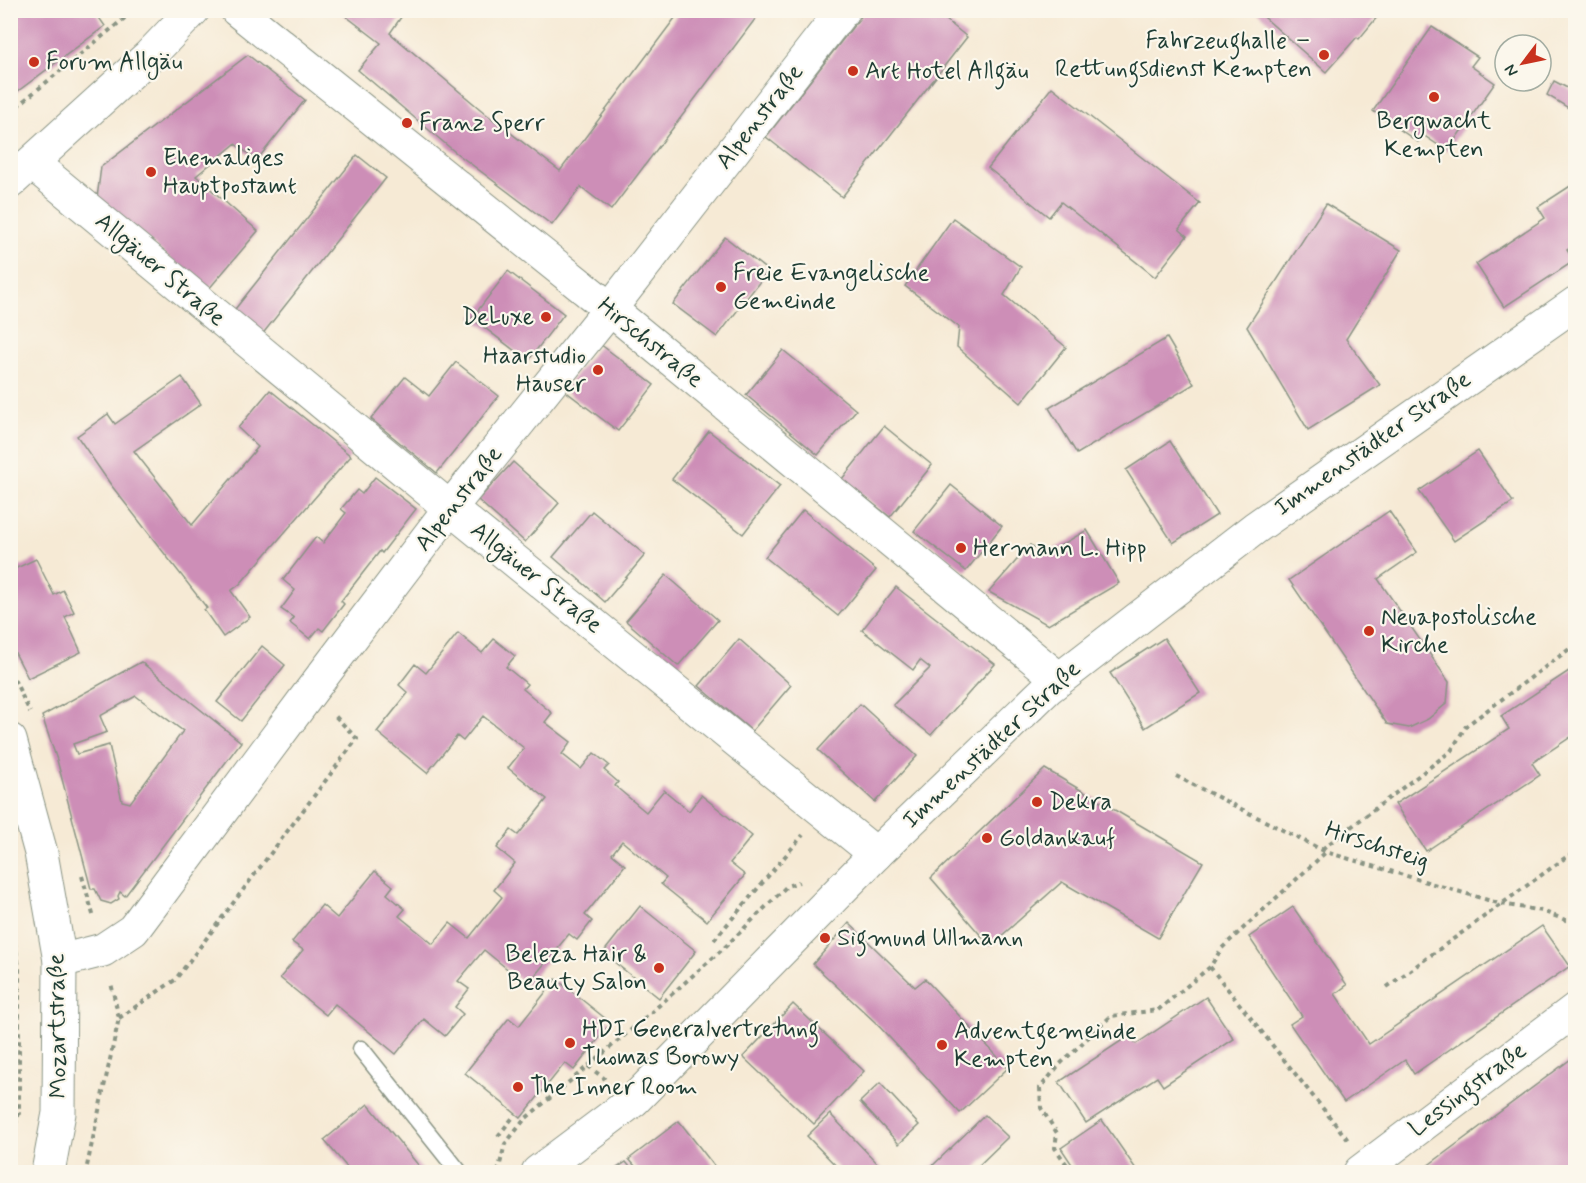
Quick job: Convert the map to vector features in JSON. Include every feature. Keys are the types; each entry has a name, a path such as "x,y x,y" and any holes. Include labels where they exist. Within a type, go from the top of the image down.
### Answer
{"street":[{"path":"21,172 149,56 193,10"},
{"name":"Hirschstraße","path":"237,10 610,309 1059,679"},
{"name":"Alpenstraße","path":"60,961 104,950 133,930 450,508 610,309 843,10"},
{"name":"Allgäuer Straße","path":"21,172 450,508 876,854"},
{"name":"Immenstädter Straße","path":"538,1173 634,1100 876,854 1048,688 1255,528 1575,303"},
{"name":"Mozartstraße","path":"10,740 41,853 60,961 59,1113 48,1173"},
{"name":"Lessingstraße","path":"1364,1169 1575,1009"}],"lane":[{"path":"361,1049 459,1173"}],"path":[{"path":"10,112 126,17 131,10"},
{"path":"1072,1173 1055,1148 1057,1133 1041,1108 1040,1088 1059,1065 1111,1016 1158,1010 1210,967 1221,948 1324,850 1451,751 1466,726 1575,644"},
{"path":"85,1173 119,1018 175,980 357,739 311,691"},
{"name":"Hirschsteig","path":"1176,776 1324,850 1501,904 1542,911 1575,924"},
{"path":"714,940 824,811"},
{"path":"1387,987 1575,850"},
{"path":"498,1173 505,1144 525,1119 724,948 787,886 809,878"},
{"path":"10,915 19,967 18,1113 10,1143"},
{"path":"1210,967 1364,1169"},
{"path":"498,1136 514,1116"}],"building":[{"name":"Forum Allgäu","path":"10,10 96,10 95,12 105,26 10,97"},
{"path":"338,10 406,10 390,33 486,114 560,171 681,10 762,10 611,210 581,187 552,225 455,152 358,70 381,43"},
{"path":"866,10 934,10 967,37 842,197 766,137"},
{"name":"Fahrzeughalle – Rettungsdienst Kempten","path":"1256,10 1383,10 1359,39 1357,37 1326,72"},
{"name":"Bergwacht Kempten","path":"1432,27 1478,57 1471,66 1493,82 1493,86 1447,151 1423,135 1418,142 1373,111"},
{"name":"Ehemaliges Hauptpostamt","path":"248,55 305,100 257,160 235,144 196,176 258,231 208,290 97,198 101,167"},
{"path":"1554,81 1575,92 1575,112 1547,95 1553,93"},
{"path":"1052,87 1200,203 1179,229 1187,236 1155,277 1061,202 1049,217 988,168"},
{"path":"357,155 386,178 261,336 232,313"},
{"path":"1575,183 1575,245 1567,250 1574,261 1504,307 1476,264 1545,218 1538,207"},
{"path":"1326,204 1401,250 1346,339 1380,385 1308,430 1247,327"},
{"path":"953,218 1021,267 1004,295 1066,347 1021,403 957,347 959,327 905,286"},
{"name":"Freie Evangelische Gemeinde","path":"725,237 768,271 717,337 673,304"},
{"path":"508,271 564,314 528,361 472,318"},
{"path":"1167,338 1194,384 1077,454 1049,408"},
{"path":"600,344 654,385 618,431 564,390"},
{"path":"783,350 856,410 818,455 746,395"},
{"path":"456,362 499,396 437,473 371,419 405,377 429,396"},
{"path":"182,377 201,404 134,451 192,525 258,447 238,428 270,390 351,456 240,584 231,591 250,617 223,637 204,610 207,608 111,485 77,436 108,414 115,424"},
{"path":"884,426 932,465 890,517 842,479"},
{"path":"709,431 780,486 743,534 672,479"},
{"path":"1170,441 1217,515 1173,543 1126,470"},
{"path":"1478,451 1513,502 1454,541 1419,491"},
{"path":"513,462 559,503 525,542 478,500"},
{"path":"375,477 416,509 341,601 344,604 323,631 319,628 310,639 290,623 294,618 281,609 295,590 283,580 316,537 323,543 346,513 341,509 357,490 362,494"},
{"path":"951,485 1002,526 966,571 914,531"},
{"path":"803,510 876,570 838,616 765,557"},
{"path":"592,511 645,555 605,602 553,557"},
{"name":"Neuapostolische Kirche","path":"1389,511 1417,552 1378,579 1449,682 1447,703 1428,719 1409,728 1387,724 1289,580"},
{"path":"1087,530 1119,583 1048,625 989,592 1030,545 1046,554"},
{"path":"36,559 54,595 63,590 74,612 65,617 81,652 28,678 10,643 10,571"},
{"path":"666,575 718,620 678,666 626,621"},
{"path":"896,587 995,664 931,735 893,705 930,668 920,660 913,670 862,630"},
{"path":"458,633 482,653 494,639 515,656 506,667 527,684 523,689 552,713 545,722 571,742 562,754 581,769 594,753 609,765 604,770 618,782 615,786 646,812 664,790 689,811 701,795 752,836 730,863 745,875 707,921 661,884 666,878 622,841 612,854 625,865 585,915 592,921 577,940 569,934 527,985 484,950 458,981 469,989 455,1007 463,1014 445,1036 424,1019 396,1054 335,1004 326,1015 280,978 303,950 292,942 322,905 337,918 375,871 393,886 387,894 405,909 399,916 433,944 450,923 469,938 502,897 494,890 515,863 497,848 511,830 518,835 547,799 508,768 524,748 483,716 463,741 457,736 427,773 377,732 408,693 399,685 415,664 426,673"},
{"path":"1164,638 1200,693 1145,728 1110,673"},
{"path":"739,639 791,685 752,731 699,686"},
{"path":"262,646 285,665 241,721 217,702"},
{"path":"141,662 241,742 125,896 120,892 119,899 111,904 101,901 95,889 91,889 57,760 42,716","holes":["136,696 183,731 130,803 122,801 109,745 77,754 73,744 107,732 100,716"]},
{"path":"1575,667 1575,734 1532,763 1540,775 1426,851 1395,804 1509,729 1501,716"},
{"path":"860,704 917,756 875,802 818,750"},
{"path":"1045,769 1203,862 1158,938 1062,882 990,946 931,878"},
{"path":"640,906 696,951 659,998 603,953"},
{"path":"1293,907 1347,985 1335,994 1369,1044 1542,926 1570,966 1414,1074 1405,1060 1344,1102 1290,1024 1302,1016 1249,937"},
{"name":"Adventgemeinde Kempten","path":"849,923 915,987 925,979 1008,1068 960,1113 875,1022 813,964"},
{"path":"556,979 611,1023 574,1070 565,1063 521,1118 465,1073 509,1018 519,1026"},
{"path":"1206,997 1234,1039 1163,1086 1157,1077 1086,1123 1059,1082 1130,1035 1136,1044"},
{"path":"793,1004 864,1071 814,1124 743,1057"},
{"path":"1575,1056 1575,1172 1419,1172 1438,1158"},
{"path":"880,1083 919,1125 899,1144 860,1102"},
{"path":"368,1104 424,1172 351,1172 324,1140"},
{"path":"830,1114 882,1168 876,1172 842,1172 807,1136"},
{"path":"985,1115 1008,1137 972,1172 926,1172"},
{"path":"1102,1120 1138,1172 1077,1172 1061,1148"},
{"path":"679,1121 719,1172 640,1172 629,1159"},
{"path":"626,1162 634,1172 611,1172"}],"place":[{"name":"Fahrzeughalle – Rettungsdienst Kempten","path":"1324,55"},
{"name":"Forum Allgäu","path":"34,62"},
{"name":"Art Hotel Allgäu","path":"853,71"},
{"name":"Bergwacht Kempten","path":"1434,97"},
{"name":"Franz Sperr","path":"407,123"},
{"name":"Ehemaliges Hauptpostamt","path":"151,172"},
{"name":"Freie Evangelische Gemeinde","path":"721,287"},
{"name":"DeLuxe","path":"546,317"},
{"name":"Haarstudio Hauser","path":"598,370"},
{"name":"Hermann L. Hipp","path":"961,548"},
{"name":"Neuapostolische Kirche","path":"1369,631"},
{"name":"Dekra","path":"1037,802"},
{"name":"Goldankauf","path":"987,838"},
{"name":"Sigmund Ullmann","path":"825,938"},
{"name":"Beleza Hair & Beauty Salon","path":"659,968"},
{"name":"HDI Generalvertretung Thomas Borowy","path":"570,1043"},
{"name":"Adventgemeinde Kempten","path":"942,1045"},
{"name":"The Inner Room","path":"518,1087"}]}
